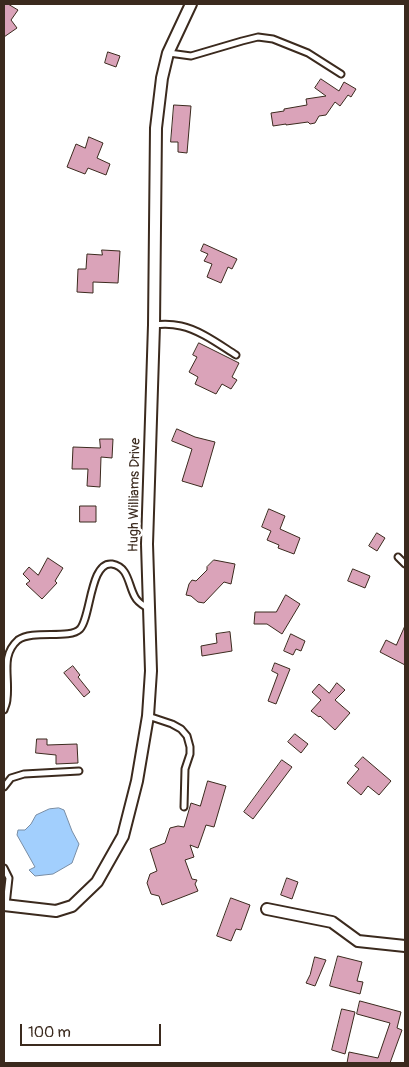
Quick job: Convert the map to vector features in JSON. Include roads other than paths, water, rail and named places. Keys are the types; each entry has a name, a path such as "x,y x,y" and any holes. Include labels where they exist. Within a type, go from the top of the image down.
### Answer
{"street":[{"name":"Hugh Williams Drive","path":"5,907 56,910 72,906 97,882 123,836 137,781 148,716 151,670 147,544 154,325 156,128 162,78 168,52 191,4"},
{"path":"267,909 332,922 358,941 405,946"}],"lane":[{"path":"168,52 191,56 258,37 273,39 308,53 341,74"},
{"path":"154,325 170,324 184,326 236,355"},
{"path":"398,557 405,564"},
{"path":"4,710 7,699 4,655 8,648 19,638 34,635 74,633 80,629 84,622 95,578 104,566 111,564 120,567 128,577 135,598 149,609"},
{"path":"148,716 172,724 181,729 186,736 190,747 190,754 184,769 184,807"},
{"path":"4,787 11,778 24,774 79,771"},
{"path":"4,868 9,878 5,907"}],"water":[{"path":"59,808 64,810 79,844 72,863 53,874 35,876 29,870 35,867 17,835 18,830 25,830 36,815 49,809"}]}
